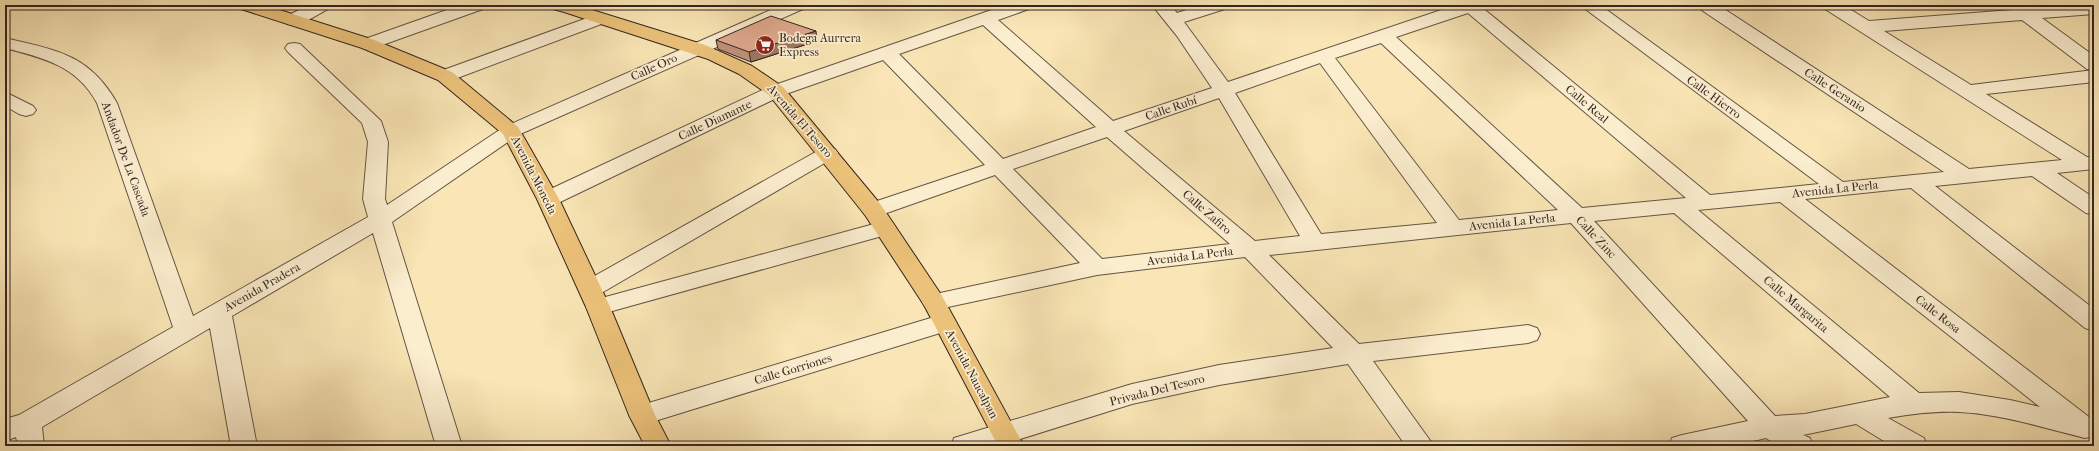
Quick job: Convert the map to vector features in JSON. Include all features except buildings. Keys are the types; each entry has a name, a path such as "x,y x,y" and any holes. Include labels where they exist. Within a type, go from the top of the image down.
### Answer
{"main road":[{"name":"Avenida Moneda","path":"248,5 368,44 445,76 511,130 548,199 594,298 642,416 658,446"},
{"name":"Avenida El Tesoro","path":"559,5 598,19 696,48 732,62 757,75 776,91 828,153 879,219 939,313"},
{"name":"Avenida Naucalpan","path":"939,313 1007,439"}],"street":[{"path":"293,20 322,5"},
{"path":"368,44 477,5"},
{"name":"Calle Oro","path":"511,130 797,5"},
{"name":"Calle Diamante","path":"548,199 776,91 1023,5"},
{"path":"1219,5 1167,12 1222,91 1314,242"},
{"name":"Calle Hierro","path":"1589,5 1839,189"},
{"name":"Calle Geranio","path":"1706,5 1965,176"},
{"path":"1831,5 1967,91 2088,164"},
{"name":"Calle Rubí","path":"594,298 879,219 1000,167 1469,6"},
{"name":"Calle Real","path":"1469,6 1705,202"},
{"path":"1866,27 2019,10 2094,9"},
{"path":"2019,10 2094,65"},
{"name":"Calle Zafiro","path":"986,18 1110,129 1250,249 1354,354 1421,446"},
{"path":"445,76 598,19"},
{"name":"Calle Zinc","path":"1384,36 1576,215 1769,427 1800,446"},
{"name":"Andador De La Cascada","path":"5,43 54,56 79,68 95,83 107,103 186,331"},
{"path":"294,48 371,121 378,142 374,200 449,446"},
{"path":"887,53 1097,267"},
{"path":"1324,56 1453,228"},
{"path":"1967,91 2094,76"},
{"path":"5,98 26,110"},
{"name":"Avenida Pradera","path":"21,433 186,331 379,220 511,130"},
{"path":"594,298 828,153"},
{"name":"Avenida La Perla","path":"939,313 1097,267 1314,242 2088,164"},
{"path":"2036,169 2094,208"},
{"path":"1915,181 2094,322"},
{"name":"Calle Rosa","path":"1784,194 2090,430"},
{"name":"Calle Margarita","path":"1678,205 1914,403"},
{"path":"219,312 244,446"},
{"name":"Calle Gorriones","path":"642,416 939,313"},
{"name":"Privada Del Tesoro","path":"964,446 1007,439 1153,390 1219,375 1354,354 1528,334"},
{"path":"1682,446 1769,427 1805,424 1914,403 1959,402 2010,410 2090,430"},
{"path":"1858,413 1914,446"}],"place":[{"name":"Bodega Aurrera Express","path":"765,45"}]}
